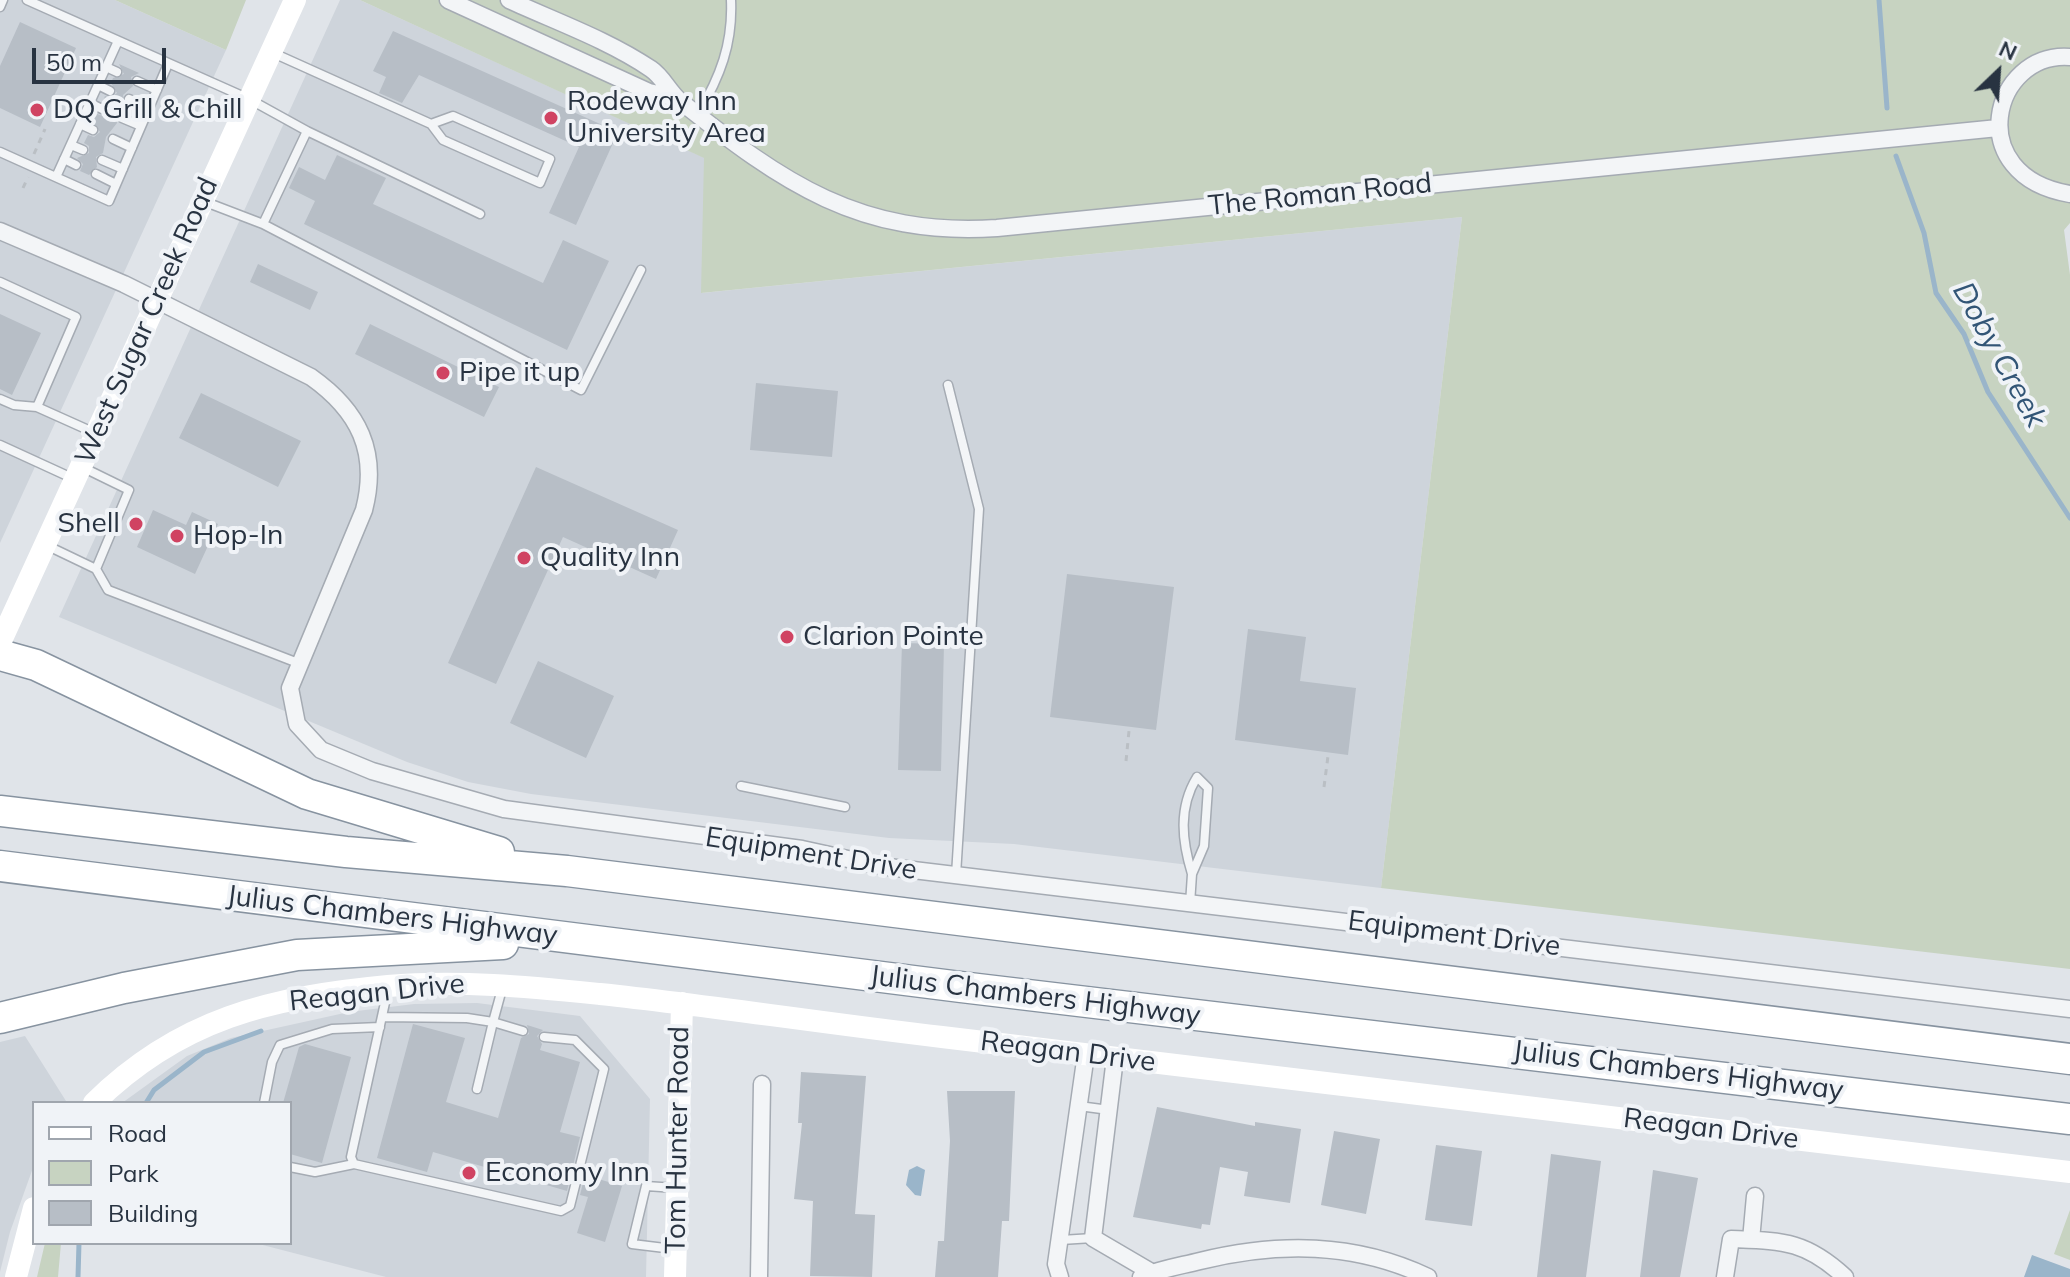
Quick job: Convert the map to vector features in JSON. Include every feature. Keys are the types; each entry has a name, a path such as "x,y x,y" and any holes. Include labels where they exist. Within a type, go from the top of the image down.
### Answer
{"highway":[{"path":"0,655 36,665 307,794 567,871"},
{"name":"Julius Chambers Highway","path":"0,811 346,852 567,871 2070,1059"},
{"name":"Julius Chambers Highway","path":"0,866 571,939 2070,1119"},
{"path":"0,1018 124,988 297,955 571,939"}],"street":[{"name":"West Sugar Creek Road","path":"0,643 295,0"},
{"name":"The Roman Road","path":"448,0 649,92 677,98"},
{"name":"The Roman Road","path":"509,0 631,57 656,72 677,98 788,181 822,200 876,220 959,230 1998,128"},
{"path":"2070,57 2039,63 2017,78 2003,101 1998,128 2005,154 2020,175 2043,190 2070,194"},
{"name":"Equipment Drive","path":"0,231 124,284 311,377 332,391 363,432 370,475 364,510 290,688 291,707 307,739 321,750 429,789 504,809 565,820 802,849 880,866 2070,1009"},
{"name":"Reagan Drive","path":"96,1101 136,1064 200,1027 277,1002 389,986 503,985 682,1003 2070,1172"},
{"name":"Tom Hunter Road","path":"675,1277 682,1003"},
{"path":"1060,1277 1056,1264 1086,1054"},
{"path":"1115,1058 1093,1238 1146,1275 1239,1252 1284,1247 1370,1254 1428,1277"},
{"path":"759,1277 762,1084"},
{"path":"1751,1240 1755,1196"},
{"path":"16,1277 32,1216"},
{"path":"1725,1277 1731,1239 1790,1242 1831,1264 1845,1277"}],"lane":[{"path":"0,7 3,0"},
{"path":"27,0 249,99 307,131 480,214"},
{"path":"698,114 720,77 732,27 731,0"},
{"path":"56,177 118,41"},
{"path":"271,52 431,124 443,140 540,183 550,159 453,116 431,124"},
{"path":"0,152 109,201 168,64"},
{"path":"106,67 117,72"},
{"path":"137,81 157,90"},
{"path":"98,85 110,91"},
{"path":"129,99 149,108"},
{"path":"90,103 102,109"},
{"path":"122,118 141,126"},
{"path":"82,120 93,130"},
{"path":"263,224 307,131"},
{"path":"113,139 132,148"},
{"path":"71,145 83,150"},
{"path":"64,159 76,165"},
{"path":"102,160 123,169"},
{"path":"96,174 116,184"},
{"path":"202,201 263,224 581,390 641,270"},
{"path":"0,282 76,317 37,407"},
{"path":"948,385 979,509 956,875"},
{"path":"0,399 14,405 37,407 96,434"},
{"path":"0,445 129,490 96,569"},
{"path":"45,545 96,569 108,590 298,663"},
{"path":"1190,904 1192,874 1204,846 1208,788 1197,777 1189,790 1182,842 1192,874"},
{"path":"741,786 845,807"},
{"path":"477,1089 503,985"},
{"path":"354,1164 351,1157 389,986"},
{"path":"382,1017 467,1018 523,1031"},
{"path":"264,1101 272,1062 280,1045 332,1029 380,1027"},
{"path":"292,1167 315,1172 354,1164 561,1211 570,1206 604,1069 575,1040 544,1037"},
{"path":"1079,1106 1109,1110"},
{"path":"675,1249 632,1244 646,1186 677,1188"},
{"path":"1061,1240 1093,1238"}],"path":[{"path":"56,104 82,120"},
{"path":"1126,761 1129,731"},
{"path":"1324,787 1328,756"}],"shaded area":[{"path":"0,0 115,0 226,50 0,543"},
{"path":"340,0 360,0 705,158 702,293 1462,217 1381,888 1014,844 889,838 531,794 468,782 407,762 59,617"},
{"name":"Economy Inn","path":"477,1003 580,1016 650,1099 646,1277 386,1277 263,1245 292,1245 292,1101 125,1101 187,1056 231,1038 349,1012 414,1004"},
{"path":"25,1036 66,1101 32,1101 32,1171 10,1232 0,1272 0,1042"}],"green space":[{"path":"115,0 246,0 226,50"},
{"path":"360,0 2070,0 2070,223 2064,230 2070,275 2070,969 1381,888 1462,217 701,293 704,158"},
{"path":"2070,1210 2070,1260 2054,1254"},
{"path":"45,1245 61,1245 58,1277 37,1277"}],"water":[{"path":"917,1166 925,1170 921,1196 915,1195 906,1185 909,1170"},
{"path":"2032,1255 2070,1269 2070,1277 2024,1277"}],"building":[{"path":"20,22 76,48 40,127 0,108 0,66"},
{"name":"Rodeway Inn University Area","path":"393,31 618,132 576,225 549,213 579,147 419,75 402,103 379,93 386,77 373,71"},
{"path":"119,64 139,73 131,77 133,86 123,95 125,105 116,115 117,123 106,137 103,153 96,157 97,167 89,175 80,171 83,164 77,158 89,153 89,146 84,143 88,135 94,137 100,132 93,122 97,114 103,116 109,111 103,101 105,96 111,98 117,93 111,83 113,78 124,74"},
{"path":"337,155 386,178 373,204 543,283 563,240 609,261 567,350 304,224 315,201 289,188 299,167 325,180"},
{"path":"258,264 318,292 310,310 250,282"},
{"path":"0,314 41,333 12,395 0,389"},
{"path":"370,324 499,387 484,417 355,354"},
{"path":"756,383 838,391 832,457 750,450"},
{"path":"201,393 301,441 278,487 179,438"},
{"name":"Quality Inn","path":"536,467 678,530 656,579 563,537 496,684 448,663"},
{"name":"Hop-In","path":"153,510 186,525 192,512 218,524 195,574 137,547"},
{"path":"1067,574 1174,587 1156,730 1050,717"},
{"path":"1248,629 1306,637 1300,681 1356,688 1348,755 1235,740"},
{"path":"902,643 944,644 941,771 898,770"},
{"path":"538,661 614,696 586,758 510,723"},
{"path":"413,1024 465,1038 446,1102 498,1118 521,1038 529,1034 527,1025 543,1030 537,1036 542,1044 540,1050 580,1062 560,1132 580,1137 567,1191 433,1152 427,1172 377,1158"},
{"path":"305,1044 351,1057 322,1163 292,1155 292,1101 284,1101 299,1047"},
{"path":"801,1072 866,1076 855,1214 875,1215 872,1277 810,1276 813,1201 794,1199 802,1123 798,1123"},
{"path":"947,1091 1015,1091 1009,1221 1002,1221 998,1277 935,1277 938,1241 944,1241 950,1141"},
{"path":"1157,1107 1255,1126 1255,1122 1301,1129 1290,1203 1244,1196 1248,1172 1220,1167 1210,1225 1202,1224 1201,1229 1133,1217"},
{"path":"1334,1131 1380,1139 1366,1214 1321,1205"},
{"path":"1436,1145 1482,1151 1472,1226 1425,1220"},
{"path":"1551,1154 1601,1161 1586,1277 1537,1277"},
{"path":"1653,1170 1698,1178 1680,1277 1640,1277"},
{"path":"585,1175 622,1186 605,1242 577,1233 588,1197 580,1195"}],"waterway":[{"name":"Doby Creek","path":"1879,0 1887,108"},
{"name":"Doby Creek","path":"1896,156 1924,233 1936,293 1964,334 1988,392 2070,518"},
{"path":"147,1101 154,1090 204,1052 261,1031"},
{"path":"78,1277 79,1245"}],"place":[{"name":"DQ Grill & Chill","path":"37,110"},
{"name":"Rodeway Inn University Area","path":"551,118"},
{"name":"Pipe it up","path":"443,373"},
{"name":"Shell","path":"136,524"},
{"name":"Hop-In","path":"177,536"},
{"name":"Quality Inn","path":"524,558"},
{"name":"Clarion Pointe","path":"787,637"},
{"name":"Economy Inn","path":"469,1173"}]}
